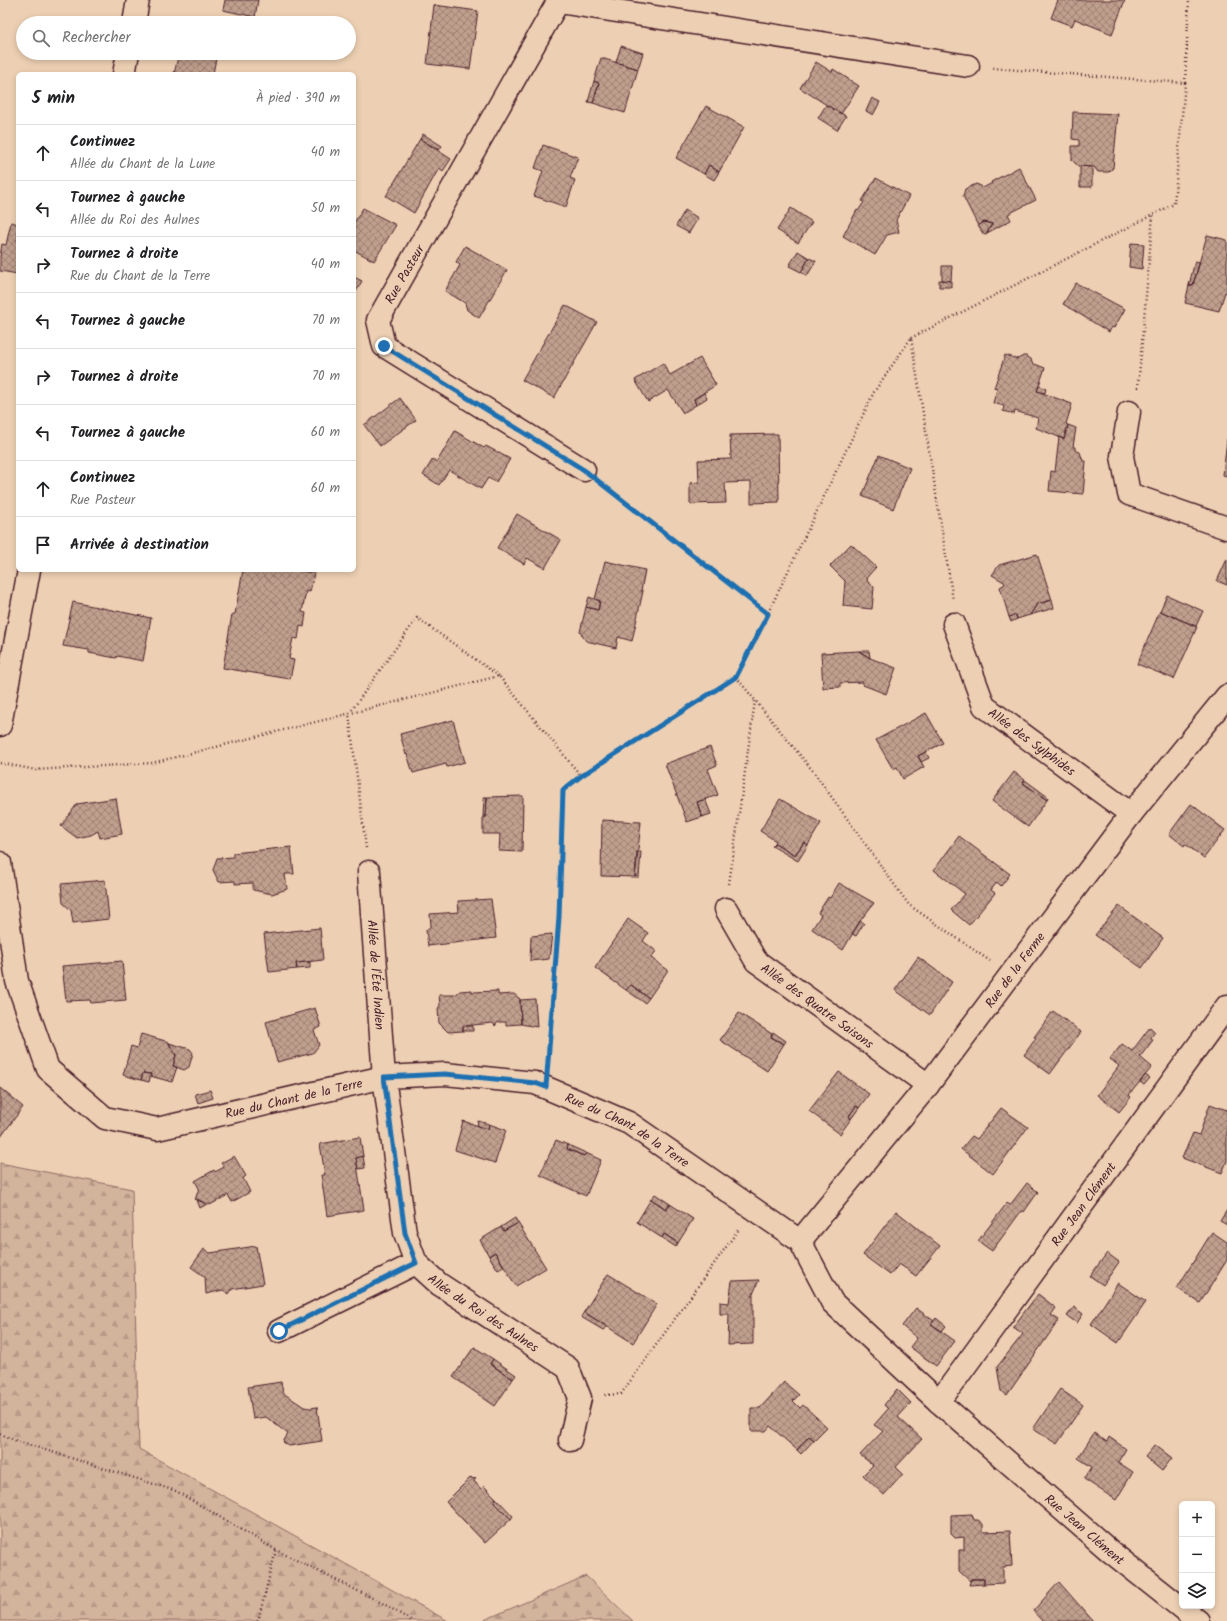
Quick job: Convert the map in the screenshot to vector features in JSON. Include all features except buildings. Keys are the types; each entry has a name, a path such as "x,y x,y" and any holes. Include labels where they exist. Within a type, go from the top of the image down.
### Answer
{"street":[{"path":"135,16 138,0"},
{"path":"559,1 968,66"},
{"name":"Rue Pasteur","path":"559,1 378,320 384,346 584,470"},
{"path":"124,72 127,60"},
{"path":"1129,412 1122,456 1129,494 1227,528"},
{"path":"0,725 30,572"},
{"name":"Allée des Sylphides","path":"954,624 984,706 1131,814"},
{"name":"Rue de la Ferme","path":"800,1241 928,1086 1131,814 1227,696"},
{"name":"Rue du Chant de la Terre","path":"0,862 17,981 48,1069 105,1118 157,1129 384,1077 445,1074 535,1083 629,1123 800,1241"},
{"name":"Allée de l'Été Indien","path":"369,872 384,1077"},
{"name":"Allée des Quatre Saisons","path":"726,909 756,961 928,1086"},
{"name":"Rue Jean Clément","path":"939,1402 1227,1006"},
{"name":"Allée du Roi des Aulnes","path":"384,1077 405,1233 416,1263 439,1284 568,1368 580,1398"},
{"name":"Rue Jean Clément","path":"800,1241 832,1302 939,1402 1111,1552 1198,1621"},
{"path":"279,1331 416,1263"},
{"path":"570,1440 580,1398"}],"path":[{"path":"546,1087 559,917 563,790 581,776 736,677 768,614 874,392 911,338 1174,204 1185,83 1189,0"},
{"path":"968,66 1185,83"},
{"path":"1129,412 1138,389 1153,215"},
{"path":"911,338 954,605 954,624"},
{"path":"584,470 768,614"},
{"path":"369,872 349,714 417,618 499,676 581,776"},
{"path":"0,763 36,770 152,763 499,676"},
{"path":"736,677 813,771 909,905 1010,975"},
{"path":"726,909 755,700"},
{"path":"580,1398 621,1394 753,1209"},
{"path":"0,1434 17,1441 176,1490 276,1550 384,1604 412,1621"},
{"path":"258,1621 276,1550"}],"green space":[{"path":"0,1163 132,1189 139,1449 448,1621 0,1621"},
{"path":"586,1576 633,1621 482,1621"}],"route":[{"path":"279,1331 416,1263 405,1233 384,1077 445,1074 535,1083 546,1087 559,917 563,790 581,776 736,677 768,614 584,470 384,346"}]}
